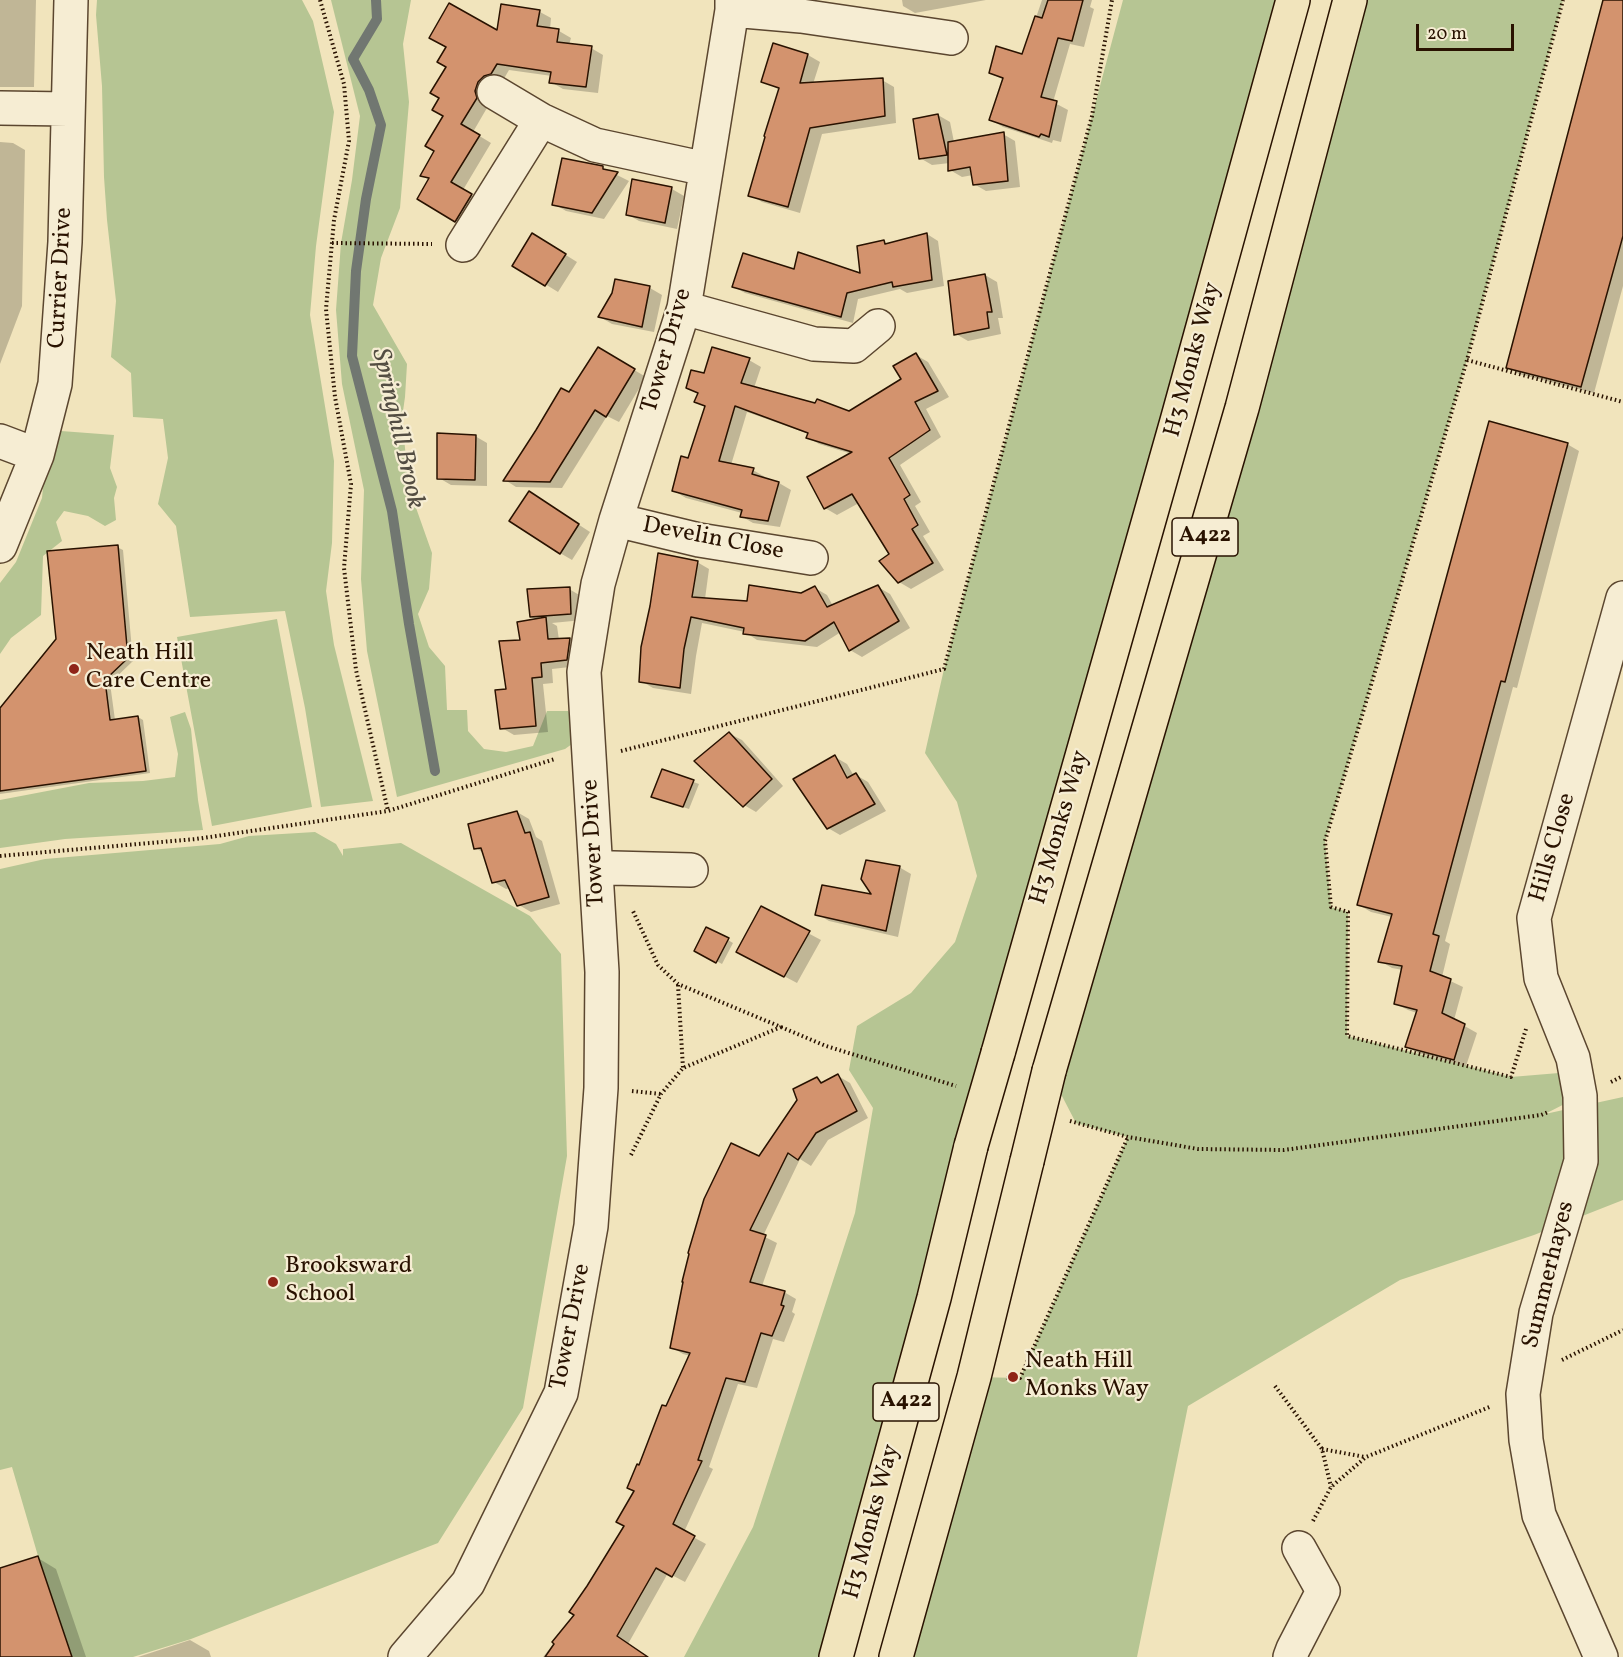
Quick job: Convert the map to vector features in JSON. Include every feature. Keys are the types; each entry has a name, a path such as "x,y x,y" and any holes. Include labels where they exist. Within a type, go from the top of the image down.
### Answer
{"main road":[{"name":"H3 Monks Way","path":"836,1657 934,1298 971,1146 1177,421 1293,0"},
{"name":"A422","path":"896,1657 974,1377 1049,1071 1242,408 1350,0"}],"street":[{"name":"Currier Drive","path":"0,546 37,455 55,384 65,242 70,0"},
{"path":"732,5 951,38"},
{"name":"Tower Drive","path":"405,1657 468,1583 561,1393 591,1226 601,1088 602,972 584,672 598,584 616,520 684,308 732,5"},
{"path":"494,92 542,120 595,146 706,169"},
{"path":"0,108 68,109"},
{"path":"463,245 542,120"},
{"path":"684,308 814,344 854,346 878,326"},
{"path":"0,441 37,455"},
{"name":"Develin Close","path":"616,520 699,540 811,558"},
{"name":"Hills Close","path":"1580,1096 1573,1058 1541,978 1534,918 1612,680 1623,598"},
{"path":"596,869 691,870"},
{"name":"Summerhayes","path":"1580,1096 1581,1161 1536,1312 1523,1394 1526,1440 1539,1515 1601,1657"},
{"path":"1290,1657 1323,1591 1299,1548"},
{"path":"1616,1657 1623,1653"}],"path":[{"path":"320,0 344,84 349,141 334,220 326,309 335,397 351,484 344,568 356,670 388,811"},
{"path":"0,856 196,839 388,811 578,752 600,756 944,669 1092,116 1113,0"},
{"path":"1541,978 1511,1077 1347,1036 1348,912 1331,907 1325,841 1467,360 1563,0"},
{"path":"332,243 463,245"},
{"path":"1467,360 1623,402"},
{"path":"678,984 684,1068"},
{"path":"781,1027 826,1046 962,1088"},
{"path":"1064,1119 1128,1137 1198,1149 1284,1150 1541,1115 1623,1077"},
{"path":"974,1377 1020,1378 1128,1137"},
{"path":"1299,1548 1331,1487 1366,1457 1523,1394 1548,1367 1623,1330"},
{"path":"1275,1386 1322,1449 1331,1487"},
{"path":"1322,1449 1366,1457"}],"green space":[{"path":"97,0 302,0 313,21 334,112 316,246 310,315 334,461 332,543 326,591 334,645 373,801 321,807 305,708 285,611 190,617 176,526 158,504 168,458 163,419 133,417 131,373 111,357 116,301 104,177"},
{"path":"331,0 411,0 403,44 409,102 400,208 381,258 373,305 407,364 402,418 409,488 432,553 429,589 418,614 429,647 445,666 447,710 467,710 468,731 484,749 506,752 533,746 547,711 568,711 580,722 579,739 565,749 397,797 367,651 361,579 364,490 342,384 336,310 341,243 360,116"},
{"path":"1123,0 1293,0 836,1657 684,1657 753,1527 855,1213 873,1108 849,1070 857,1026 911,993 955,942 977,876 957,802 925,753 944,669"},
{"path":"1355,0 1563,0 1467,360 1325,841 1331,907 1348,912 1347,1036 1511,1077 1559,1073 1580,1096 1545,1114 1623,1097 1623,1200 1534,1235 1400,1280 1188,1406 1137,1657 896,1657 974,1377 1020,1378 1128,1137 1076,1123 1049,1071"},
{"path":"61,431 114,435 110,468 117,487 114,498 116,520 105,526 88,516 64,511 56,522 62,541 43,556 41,615 11,638 0,654 0,583 16,562 42,498 44,477"},
{"path":"277,619 312,807 212,826 177,637"},
{"path":"185,712 191,729 203,830 65,839 0,848 0,800 89,783 175,777 178,754 170,717"},
{"name":"Brooksward School","path":"315,832 336,844 343,856 343,849 401,843 530,916 561,954 567,1156 523,1408 438,1543 191,1639 133,1657 72,1657 38,1556 12,1467 0,1470 0,869 45,859 220,844 249,836"}],"building":[{"path":"1048,0 1083,0 1072,41 1058,38 1041,97 1057,101 1049,137 1041,134 1039,137 989,120 1003,78 989,73 996,46 1022,54 1035,16 1042,18"},
{"path":"1603,0 1623,0 1623,236 1581,387 1506,368"},
{"path":"449,3 497,30 501,4 540,10 537,26 559,29 557,42 592,46 586,87 549,83 551,72 497,64 491,74 484,76 478,82 475,91 477,98 461,124 480,135 451,182 472,194 455,222 417,199 429,178 420,176 434,151 425,146 443,116 432,110 439,98 430,93 446,67 437,62 446,47 429,38"},
{"path":"773,43 808,54 800,83 883,78 885,116 810,128 788,207 748,196 779,88 761,82"},
{"path":"938,114 947,155 919,159 913,119"},
{"path":"1004,132 1008,181 973,185 970,167 948,171 948,142"},
{"path":"562,158 603,166 603,169 618,172 592,213 552,205"},
{"path":"632,179 672,187 665,223 626,215"},
{"path":"532,233 566,254 545,286 512,266"},
{"path":"927,233 932,280 893,287 892,282 847,293 841,317 732,287 743,253 794,269 798,252 860,273 857,246 884,240 885,244"},
{"path":"985,274 992,312 987,312 989,328 954,335 948,281"},
{"path":"615,279 650,286 642,327 598,317 612,293"},
{"path":"598,347 635,369 606,417 595,410 550,482 503,481 561,388 569,392"},
{"path":"712,347 750,358 741,383 815,403 817,399 849,411 901,379 893,366 916,353 938,391 915,402 930,430 889,458 910,495 904,499 918,525 912,529 933,563 898,583 879,561 889,554 852,494 824,509 807,477 852,452 806,438 808,433 735,406 719,461 754,468 752,474 779,482 768,521 740,517 742,510 672,491 681,456 688,458 705,406 694,402 698,393 686,388 691,370 704,373"},
{"path":"1489,421 1568,443 1505,682 1501,681 1433,934 1439,936 1430,971 1451,979 1442,1013 1465,1024 1454,1060 1405,1047 1417,1010 1394,1004 1402,966 1378,962 1392,914 1357,905"},
{"path":"437,433 476,435 475,480 437,479"},
{"path":"529,491 579,524 560,554 509,521"},
{"name":"Neath Hill Care Centre","path":"118,545 128,658 105,680 110,720 138,716 146,771 0,791 0,708 56,639 47,551"},
{"path":"658,553 698,561 692,597 747,601 749,585 801,593 815,586 827,607 878,585 899,621 849,651 834,622 805,641 743,634 744,628 691,617 684,649 680,688 639,682 641,647"},
{"path":"570,587 571,614 530,617 527,589"},
{"path":"546,617 548,639 570,638 567,660 541,663 542,677 532,678 536,726 500,729 495,690 506,689 499,641 520,640 517,622"},
{"path":"729,732 772,779 743,807 694,761"},
{"path":"835,755 847,778 856,773 875,804 827,829 793,779"},
{"path":"662,769 694,780 683,807 651,797"},
{"path":"517,811 525,833 530,832 549,897 517,906 505,880 492,883 481,848 474,849 468,824"},
{"path":"866,860 900,866 886,931 815,915 822,885 871,894 861,879"},
{"path":"761,906 810,931 784,977 736,952"},
{"path":"706,927 729,938 716,963 694,951"},
{"path":"838,1074 857,1111 816,1133 798,1160 788,1153 750,1230 766,1235 750,1282 785,1291 781,1305 784,1306 772,1336 761,1333 745,1382 726,1378 698,1460 702,1461 673,1524 695,1536 672,1577 656,1568 617,1636 648,1657 545,1657 554,1644 552,1642 574,1615 569,1612 624,1526 616,1522 634,1491 627,1488 637,1464 639,1465 662,1405 666,1406 690,1353 670,1348 682,1282 704,1199 731,1143 759,1156 797,1100 793,1089 817,1077 821,1083"},
{"path":"38,1556 72,1657 0,1657 0,1568"}],"waterway":[{"name":"Springhill Brook","path":"376,0 377,19 353,59 369,90 381,125 366,199 356,271 352,356 392,511 435,771"}],"place":[{"name":"Neath Hill Care Centre","path":"74,669"},
{"name":"Brooksward School","path":"273,1282"},
{"name":"Neath Hill Monks Way","path":"1013,1377"}]}
